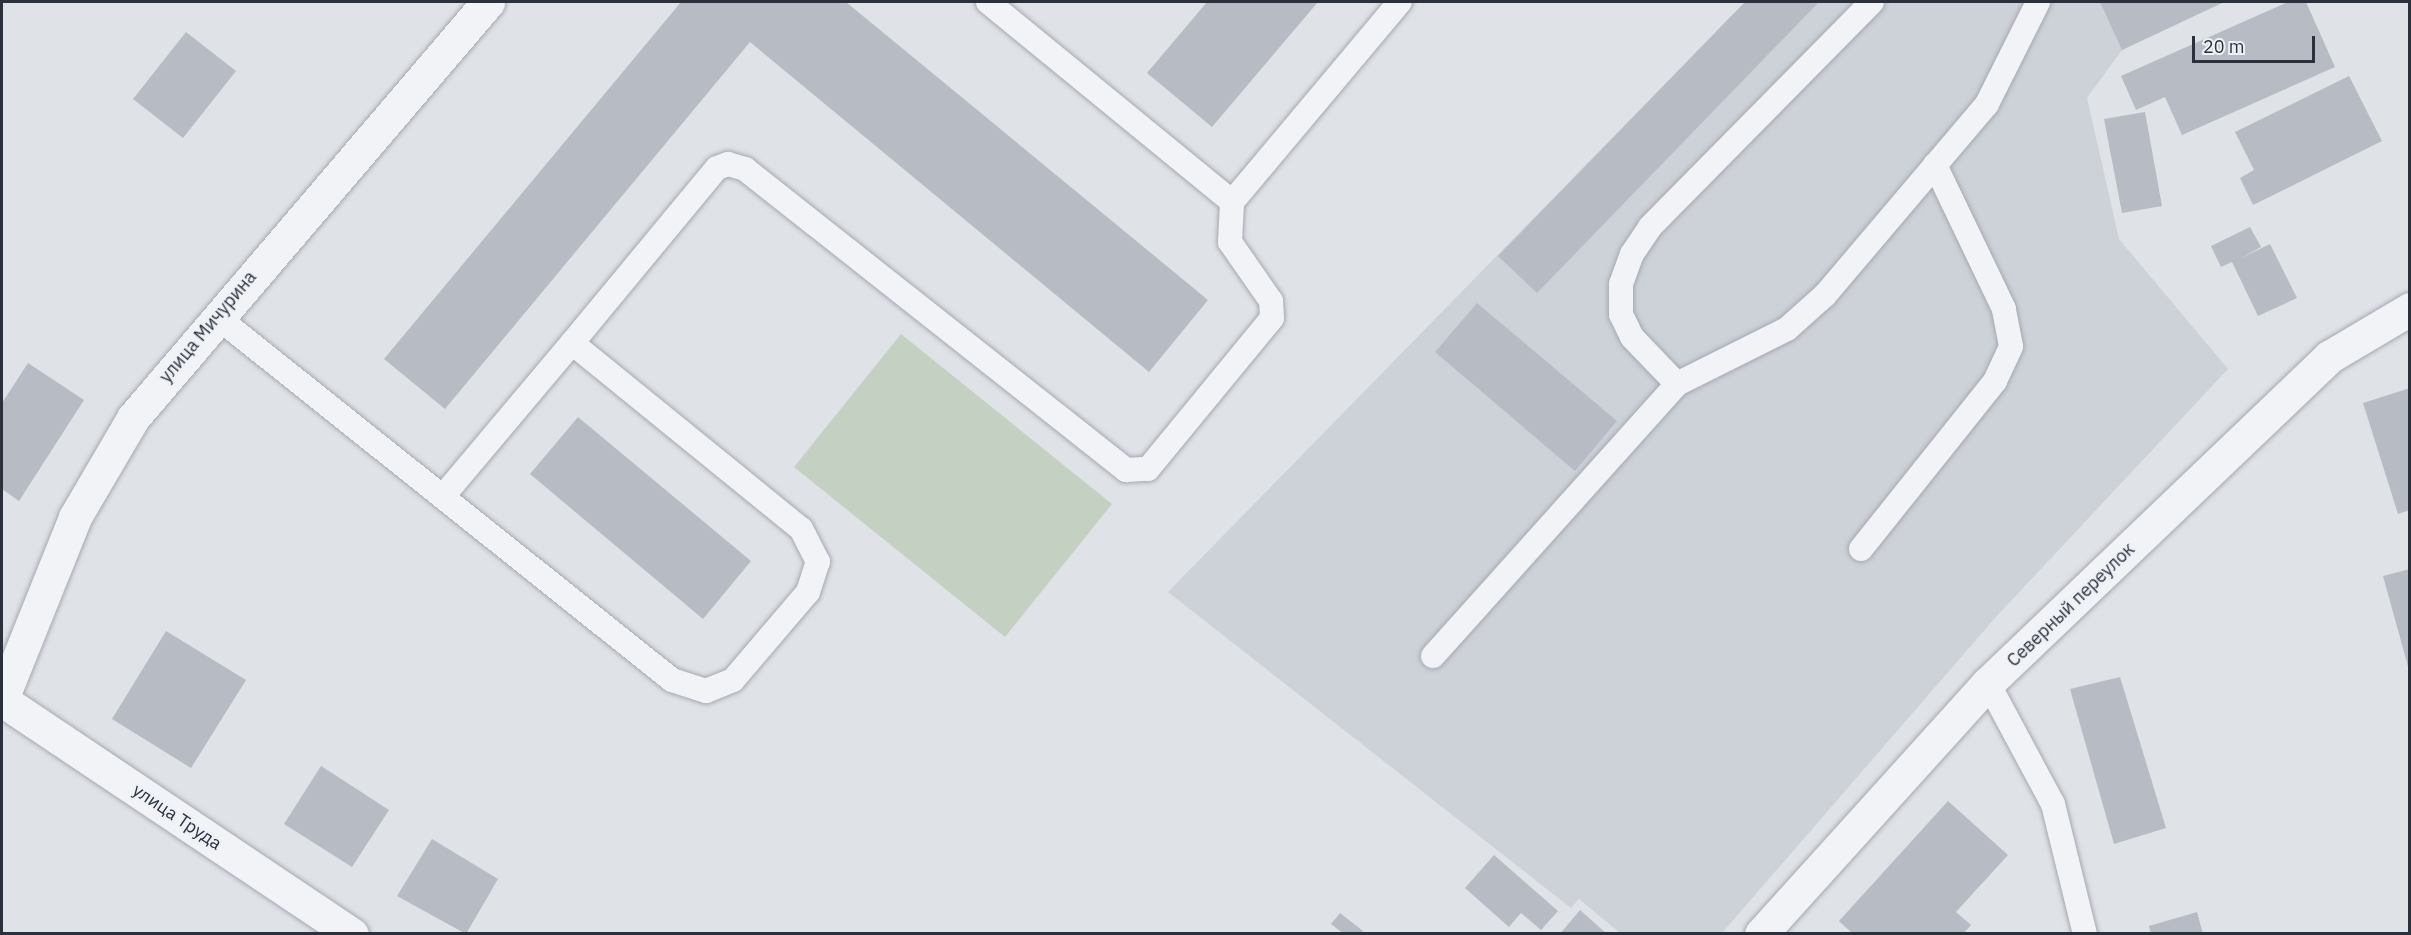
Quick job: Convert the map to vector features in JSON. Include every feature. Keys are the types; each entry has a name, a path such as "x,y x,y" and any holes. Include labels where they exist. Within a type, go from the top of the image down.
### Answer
{"street":[{"name":"улица Мичурина","path":"2,700 100,470 133,418 216,316 488,2"},
{"name":"Северный переулок","path":"1761,933 1988,683 2329,357 2409,309"},
{"name":"улица Труда","path":"2,700 352,933"}],"lane":[{"path":"988,2 1232,202"},
{"path":"444,495 717,168 728,164 745,169 1126,470 1148,470 1272,318 1271,301 1230,242 1232,202 1400,2"},
{"path":"1677,384 1632,337 1621,314 1620,284 1632,254 1650,227 1872,2"},
{"path":"1433,656 1677,384 1787,329 1825,295 1987,104 2038,2"},
{"path":"1861,549 1995,381 2011,346 2004,309 1935,165"},
{"path":"216,316 444,495 672,680 706,691 733,680 808,592 818,562 801,530 572,343"},
{"path":"1988,683 2053,804 2085,933"}],"shaded area":[{"path":"1745,2 2224,2 2122,50 2087,98 2119,239 2228,369 1995,618 1722,933 1620,933 1579,899 1571,908 1168,592"}],"green space":[{"path":"901,334 1112,504 1005,637 794,467"}],"building":[{"path":"681,2 846,2 1208,300 1149,372 750,42 445,409 384,359"},
{"path":"1207,2 1318,2 1212,127 1147,73"},
{"path":"1745,2 1819,2 1537,293 1498,256"},
{"path":"2100,2 2224,2 2122,50"},
{"path":"2288,2 2306,2 2335,67 2182,135 2165,97 2136,110 2121,76"},
{"path":"186,32 236,71 183,138 133,99"},
{"path":"2349,76 2382,141 2253,205 2240,178 2254,170 2235,132"},
{"path":"2145,112 2162,206 2122,213 2104,119"},
{"path":"2250,227 2261,247 2239,259 2270,244 2297,298 2258,316 2232,262 2221,267 2211,246"},
{"path":"1477,303 1617,421 1575,471 1435,352"},
{"path":"28,363 84,400 19,501 2,489 2,403"},
{"path":"2410,388 2410,510 2398,514 2363,403"},
{"path":"578,417 751,561 703,619 530,474"},
{"path":"2410,569 2410,670 2409,670 2383,576"},
{"path":"166,631 246,680 191,768 112,719"},
{"path":"2120,677 2166,828 2114,844 2070,689"},
{"path":"321,766 389,810 352,867 284,824"},
{"path":"1948,801 2008,855 1956,912 1971,925 1963,934 1853,934 1839,921"},
{"path":"432,839 498,879 466,934 397,896"},
{"path":"1494,855 1558,911 1541,930 1521,913 1509,927 1465,888"},
{"path":"1580,910 1607,934 1560,934"},
{"path":"2197,912 2203,934 2151,934 2149,926"},
{"path":"1340,913 1363,931 1361,934 1344,934 1331,924"}]}
